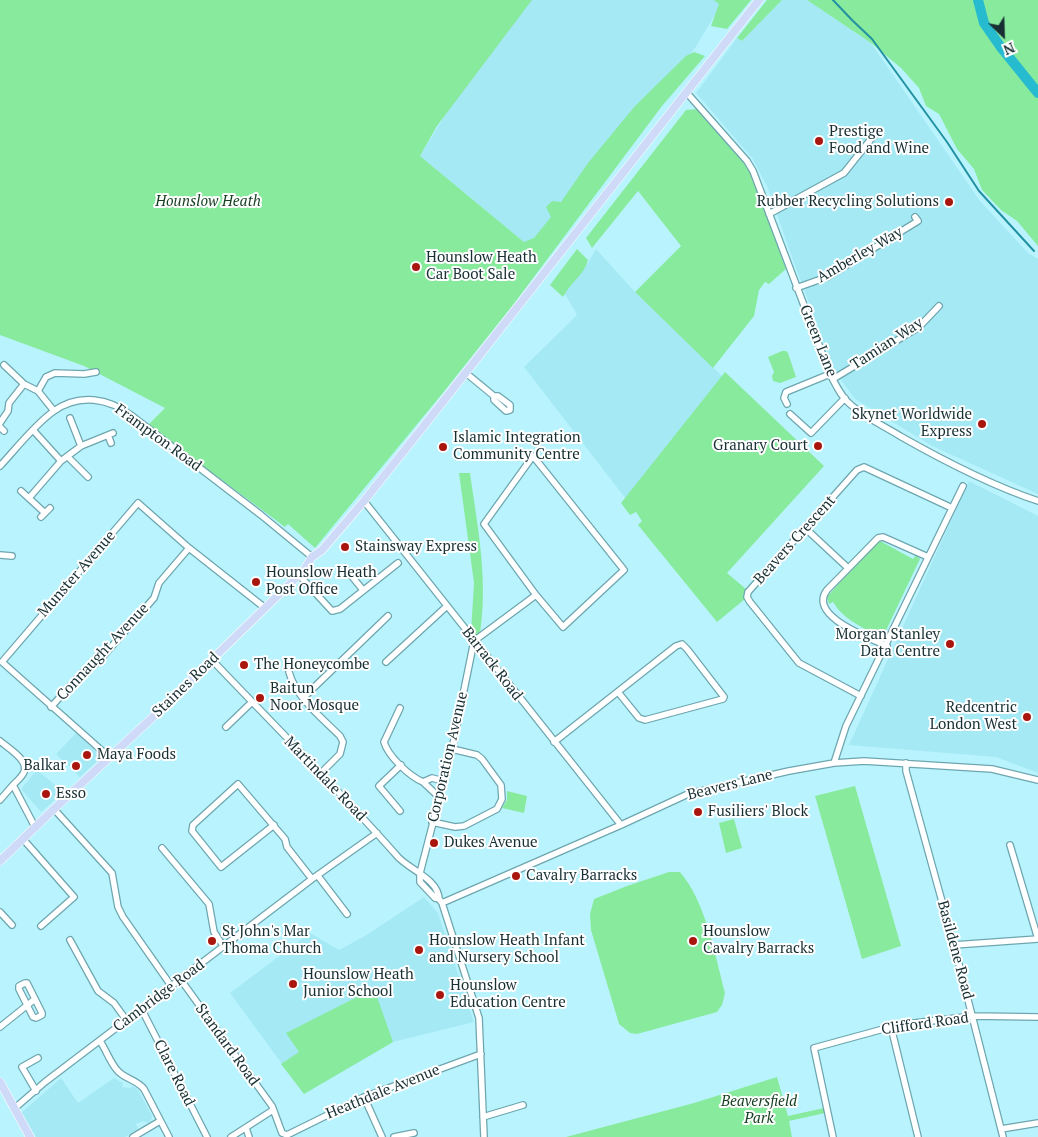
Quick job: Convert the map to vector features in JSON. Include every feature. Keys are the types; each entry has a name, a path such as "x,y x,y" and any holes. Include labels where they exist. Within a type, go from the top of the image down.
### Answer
{"main road":[{"path":"466,373 759,0"},
{"name":"Staines Road","path":"0,861 299,575 312,557 322,550 388,472 466,373"},
{"path":"0,1082 2,1092 15,1108 30,1137"}],"street":[{"name":"Green Lane","path":"687,93 753,171 831,376 839,391 851,405 934,455 1009,491 1038,501"},
{"path":"769,214 844,173 875,134"},
{"name":"Amberley Way","path":"796,288 827,277 918,221 915,217"},
{"name":"Tamian Way","path":"787,404 784,398 786,392 831,376 920,327 939,306"},
{"path":"4,365 24,384 38,391 54,411"},
{"path":"38,391 46,377 56,373 84,374 96,372"},
{"path":"466,373 494,396"},
{"path":"1,427 8,411 9,403 24,384"},
{"path":"790,414 811,433 845,398"},
{"name":"Frampton Road","path":"0,466 54,411 69,404 86,400 105,401 116,406 227,489 312,557"},
{"path":"70,418 81,446"},
{"path":"34,430 61,461"},
{"path":"29,498 61,461 81,446 110,434 112,444"},
{"path":"533,456 624,570 563,627 536,595 484,524 533,456"},
{"path":"68,457 88,477"},
{"name":"Beavers Crescent","path":"861,696 799,663 747,597 748,592 857,470 864,467 952,508"},
{"path":"834,763 846,726 963,486"},
{"path":"21,491 45,513"},
{"path":"138,496 138,503 190,548 265,608"},
{"name":"Barrack Road","path":"364,501 621,825"},
{"name":"Munster Avenue","path":"109,757 1,662 138,503"},
{"path":"805,528 848,568"},
{"path":"886,646 841,625 822,603 824,594 878,538 883,537 928,557"},
{"name":"Connaught Avenue","path":"52,707 82,673 97,662 154,598 159,583 190,548"},
{"path":"0,559 0,555 12,556"},
{"path":"299,575 332,611 340,609 398,563"},
{"path":"345,568 363,590"},
{"path":"474,641 536,595"},
{"path":"386,662 447,606"},
{"path":"303,698 388,616"},
{"name":"Corporation Avenue","path":"420,873 452,749 474,641"},
{"path":"554,742 676,646 682,644 724,697 723,699 645,720 639,718 618,692"},
{"name":"Martindale Road","path":"212,660 405,864 420,873 420,882 435,898 441,901"},
{"path":"289,672 292,683 303,698 340,736 343,742 340,754 320,774"},
{"path":"226,727 252,702"},
{"path":"400,708 384,742 386,749 413,778 423,782 439,797"},
{"path":"0,740 23,761 25,767 23,774 0,800"},
{"path":"432,822 455,827 464,826 496,809 502,799 501,784 482,759 477,755 452,749"},
{"name":"Beavers Lane","path":"441,901 621,825 688,794 789,771 858,761 992,769 1038,780"},
{"name":"Basildene Road","path":"906,763 906,771 973,1016 1003,1137"},
{"path":"400,811 380,786 401,765"},
{"path":"423,782 432,778 443,781"},
{"path":"274,825 222,866 192,832 193,825 238,784 274,825 286,839 287,847 347,914"},
{"path":"13,785 35,827"},
{"path":"54,809 112,873 118,907 123,917 172,987"},
{"name":"Cambridge Road","path":"15,1108 100,1041 377,833"},
{"path":"23,839 74,897 41,926"},
{"path":"954,945 1038,939 1010,845"},
{"path":"162,848 209,904 214,932 224,947"},
{"path":"441,901 479,1018 484,1137"},
{"path":"0,912 12,925"},
{"path":"70,940 98,991 114,1003 127,1021"},
{"name":"Standard Road","path":"181,980 273,1110"},
{"path":"27,983 42,1015 36,1018 33,1017 27,1005 18,989 19,986 27,983"},
{"path":"0,1028 35,998"},
{"name":"Clare Road","path":"142,1010 207,1137"},
{"name":"Clifford Road","path":"833,1137 814,1048 891,1027 973,1016 1038,1017"},
{"path":"891,1027 918,1137"},
{"path":"100,1041 117,1070 123,1076 140,1084 144,1089 169,1137"},
{"name":"Heathdale Avenue","path":"273,1110 282,1133 287,1134 364,1097 481,1054"},
{"path":"36,1091 22,1067 38,1058"},
{"path":"364,1097 382,1137"},
{"path":"484,1117 523,1106"},
{"path":"231,1137 273,1110"},
{"path":"133,1137 160,1120"},
{"path":"1001,1130 1038,1122"},
{"path":"246,1128 249,1137"},
{"path":"394,1137 414,1133"}],"shaded area":[{"path":"515,0 724,0 695,48 530,247 420,156"},
{"path":"782,0 807,0 871,43 980,201 1028,253 1038,259 1038,494 932,446 855,399 835,372 767,186 752,158 696,93 737,38 742,41"},
{"path":"596,249 635,292 722,376 626,499 524,367 577,315 562,289 588,263"},
{"path":"969,481 1038,516 1038,773 996,757 849,745"},
{"path":"76,733 103,756 80,777 56,754"},
{"path":"37,770 64,792 41,812 21,789"},
{"path":"424,897 438,913 474,1022 393,1042 304,1094 230,993 310,933 339,950 365,936"},
{"path":"61,1078 78,1103 114,1078 123,1083 122,1087 130,1088 133,1086 138,1090 152,1116 151,1121 147,1123 143,1121 136,1124 138,1129 125,1137 36,1137 21,1113"}],"green space":[{"name":"Hounslow Heath","path":"0,0 532,0 437,126 420,156 524,242 534,238 551,217 546,207 552,201 561,202 588,163 635,106 686,56 694,52 705,56 662,106 513,305 315,548 288,524 285,527 148,425 165,408 84,366 0,335"},
{"path":"714,0 751,0 727,29 711,26 719,4"},
{"path":"767,0 782,0 742,41 737,38"},
{"path":"807,0 1038,0 1038,246 1017,221 1001,210 982,190 974,169 957,149 939,114 926,106 919,88 901,68 871,43"},
{"path":"697,109 744,163 753,177 786,269 769,284 765,282 759,290 754,316 713,368 635,292 681,246 638,191 592,248 586,238 686,110"},
{"path":"577,249 588,260 584,270 563,297 550,285"},
{"path":"782,351 788,353 796,377 780,383 773,381 772,376 774,372 768,357"},
{"path":"725,372 824,466 727,573 746,589 745,599 717,622 638,525 642,521 636,512 630,515 621,503"},
{"path":"459,473 470,473 479,536 483,597 479,640 471,632 474,583"},
{"path":"878,542 882,542 913,559 916,555 920,559 881,641 875,640 876,635 847,618 833,602 829,604 827,597 871,547"},
{"path":"855,786 901,946 862,959 815,796"},
{"path":"507,791 527,796 524,813 502,808 507,800"},
{"path":"734,819 742,848 726,853 719,823"},
{"path":"669,872 680,872 697,898 708,929 725,993 722,1005 717,1012 637,1034 630,1033 619,1024 591,930 590,914 594,899"},
{"path":"363,994 376,994 393,1042 304,1094 281,1064 299,1052 286,1033"},
{"name":"Beaversfield Park","path":"777,1077 788,1116 824,1108 825,1113 789,1121 792,1137 566,1137 694,1103"}],"waterway":[{"path":"833,0 872,39 947,142 979,191 1034,251"},
{"path":"978,0 984,23 1038,93"}],"place":[{"name":"Prestige Food and Wine","path":"819,141"},
{"name":"Rubber Recycling Solutions","path":"949,202"},
{"name":"Hounslow Heath Car Boot Sale","path":"416,267"},
{"name":"Skynet Worldwide Express","path":"982,424"},
{"name":"Granary Court","path":"818,446"},
{"name":"Islamic Integration Community Centre","path":"443,447"},
{"name":"Stainsway Express","path":"345,547"},
{"name":"Hounslow Heath Post Office","path":"256,582"},
{"name":"Morgan Stanley Data Centre","path":"950,644"},
{"name":"The Honeycombe","path":"244,665"},
{"name":"Baitun Noor Mosque","path":"260,698"},
{"name":"Redcentric London West","path":"1027,717"},
{"name":"Maya Foods","path":"87,755"},
{"name":"Balkar","path":"76,766"},
{"name":"Esso","path":"46,794"},
{"name":"Fusiliers' Block","path":"698,812"},
{"name":"Dukes Avenue","path":"434,843"},
{"name":"Cavalry Barracks","path":"516,876"},
{"name":"St John's Mar Thoma Church","path":"212,941"},
{"name":"Hounslow Cavalry Barracks","path":"693,941"},
{"name":"Hounslow Heath Infant and Nursery School","path":"419,950"},
{"name":"Hounslow Heath Junior School","path":"293,984"},
{"name":"Hounslow Education Centre","path":"440,995"}]}
